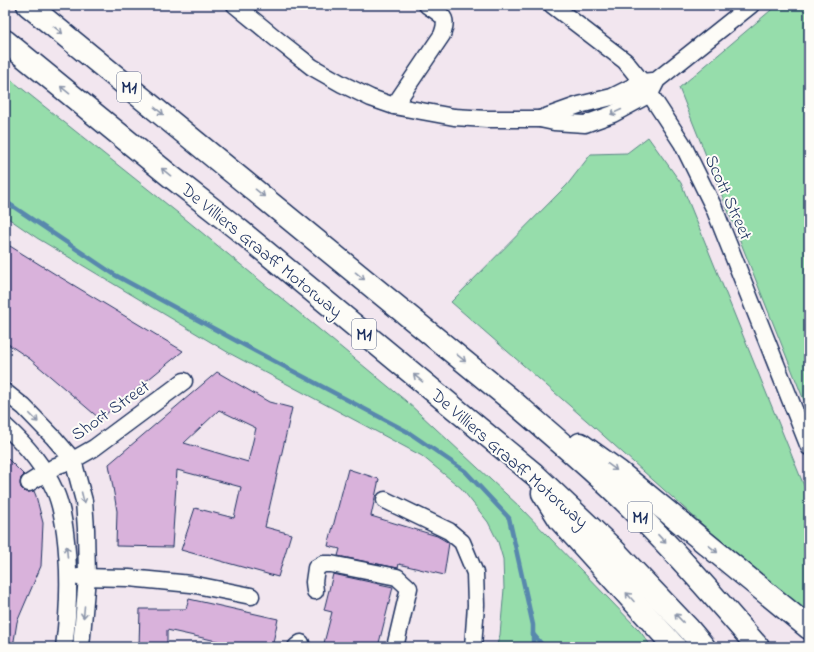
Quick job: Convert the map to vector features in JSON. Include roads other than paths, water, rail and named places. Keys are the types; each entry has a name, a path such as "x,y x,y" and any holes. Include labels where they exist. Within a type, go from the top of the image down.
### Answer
{"highway":[{"name":"M1","path":"28,5 510,399 582,461 654,531 713,595 758,647"},
{"name":"De Villiers Graaff Motorway","path":"5,41 245,235 534,474 613,549 683,622 704,647"},
{"path":"510,399 574,440 619,472 809,628"},
{"path":"534,474 546,498 560,520 675,647"}],"street":[{"path":"235,5 279,42 312,67 371,98 394,106 454,117 487,119 540,119 554,122 585,124 613,114 750,5"},
{"path":"394,106 442,35 446,25 441,15 427,5"},
{"name":"Scott Street","path":"552,5 625,61 650,85 682,143 714,208 809,447"},
{"name":"Short Street","path":"29,483 50,469 73,460 94,448 184,381"},
{"path":"5,392 24,407 73,460 84,501 88,577 81,647"},
{"path":"5,426 28,450 50,469 55,491 62,511 69,576 69,594 64,647"},
{"path":"386,500 449,531 462,542 475,573 476,605 473,647"},
{"path":"315,591 314,582 316,568 323,564 331,564 397,577 409,588 395,647"},
{"path":"69,576 129,578 184,583 251,596"},
{"path":"56,647 69,594"}],"waterway":[{"path":"5,201 115,275 408,432 465,471 509,518 533,625 533,647"},
{"path":"533,634 544,647"}]}
